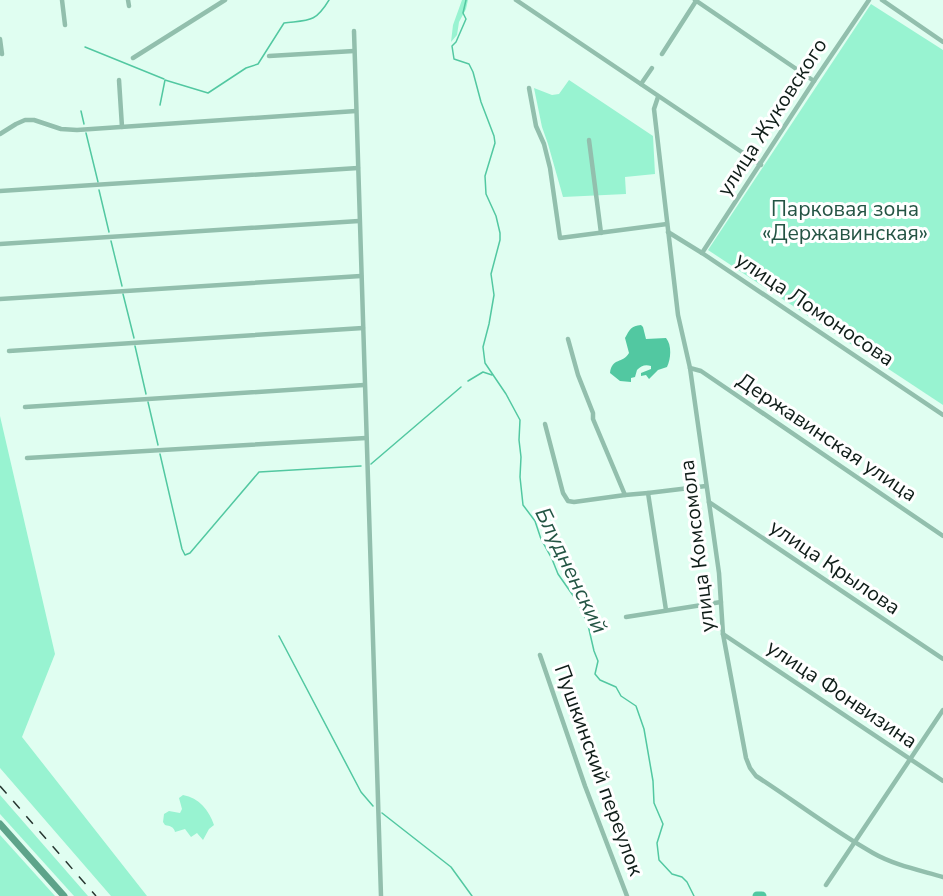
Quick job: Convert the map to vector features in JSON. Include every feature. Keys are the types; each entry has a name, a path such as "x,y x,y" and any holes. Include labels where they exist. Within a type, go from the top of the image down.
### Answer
{"street":[{"path":"62,0 65,25"},
{"path":"133,58 225,0"},
{"path":"516,0 760,165"},
{"path":"662,54 696,0 814,81"},
{"name":"улица Жуковского","path":"702,253 869,0"},
{"path":"882,0 943,42"},
{"path":"354,31 381,896"},
{"path":"0,39 2,54"},
{"path":"269,56 354,51"},
{"path":"641,84 652,68"},
{"path":"119,80 122,127"},
{"path":"529,88 536,126 544,144 550,168 560,238 667,224"},
{"name":"улица Комсомола","path":"658,97 654,109 678,315 690,368 709,502 719,573 723,634 746,758 756,776 873,854 900,865 943,877"},
{"path":"0,134 25,120 34,120 61,129 77,130 356,111"},
{"path":"589,140 601,233"},
{"path":"0,191 358,168"},
{"path":"0,244 359,221"},
{"name":"улица Ломоносова","path":"668,232 943,415"},
{"path":"0,300 361,276"},
{"path":"9,351 363,328"},
{"path":"568,339 593,419 625,495"},
{"name":"Державинская улица","path":"690,368 701,371 943,536"},
{"path":"25,407 364,385"},
{"path":"545,424 563,494 568,501 706,486"},
{"path":"27,458 366,438"},
{"path":"648,493 666,610"},
{"name":"улица Крылова","path":"709,502 943,659"},
{"path":"626,617 721,602"},
{"name":"улица Фонвизина","path":"723,634 943,781"},
{"name":"Пушкинский переулок","path":"540,655 585,786 627,896"},
{"path":"826,885 943,710"},
{"path":"0,824 64,896"}],"green space":[{"path":"462,0 468,0 466,9 459,22 457,35 451,42 453,25"},
{"name":"Парковая зона «Державинская»","path":"871,4 943,50 943,405 708,250"},
{"path":"569,80 653,136 655,174 625,177 626,194 563,197 542,127 534,88 552,95 559,94"},
{"path":"0,416 55,654 22,737 147,896 111,896 0,768"},
{"path":"0,795 88,896 74,896 0,814"},
{"path":"183,795 199,802 212,820 214,825 203,840 197,833 191,837 185,829 175,832 163,822 164,814 169,811 180,813 182,809 179,798"},
{"path":"0,835 55,896 0,896"}],"shaded area":[{"path":"641,325 646,339 666,338 668,341 670,356 667,367 658,370 649,379 646,375 641,376 641,373 651,369 651,366 645,365 637,370 631,382 620,381 610,373 611,368 627,356 629,353 625,338 633,327"}],"waterway":[{"path":"160,105 165,80 208,93 246,68 258,64 284,23 315,17 329,0"},
{"name":"Блудненский","path":"466,0 463,13 466,19 452,46 454,59 469,64 473,72 494,136 495,143 485,176 486,194 496,216 500,233 491,274 494,295 483,347 485,363 520,420 520,477 523,505 535,521 558,574 579,604 588,625 598,661 595,674 600,680 616,687 621,696 636,706 644,729 653,781 654,803 663,824 657,843 659,860 672,874 682,877 687,882 694,896"},
{"path":"85,47 164,79"},
{"path":"81,111 84,124"},
{"path":"86,133 98,182"},
{"path":"99,190 109,232"},
{"path":"111,241 122,286"},
{"path":"123,294 134,338"},
{"path":"135,346 146,394"},
{"path":"468,381 483,372 492,375"},
{"path":"371,464 461,387"},
{"path":"148,402 158,445"},
{"path":"160,454 185,555 190,553 259,472 361,466"},
{"path":"279,636 361,792 373,806"},
{"path":"382,813 451,867 472,896"},
{"path":"757,896 762,896"}],"railway":[{"path":"0,786 96,896"}]}
